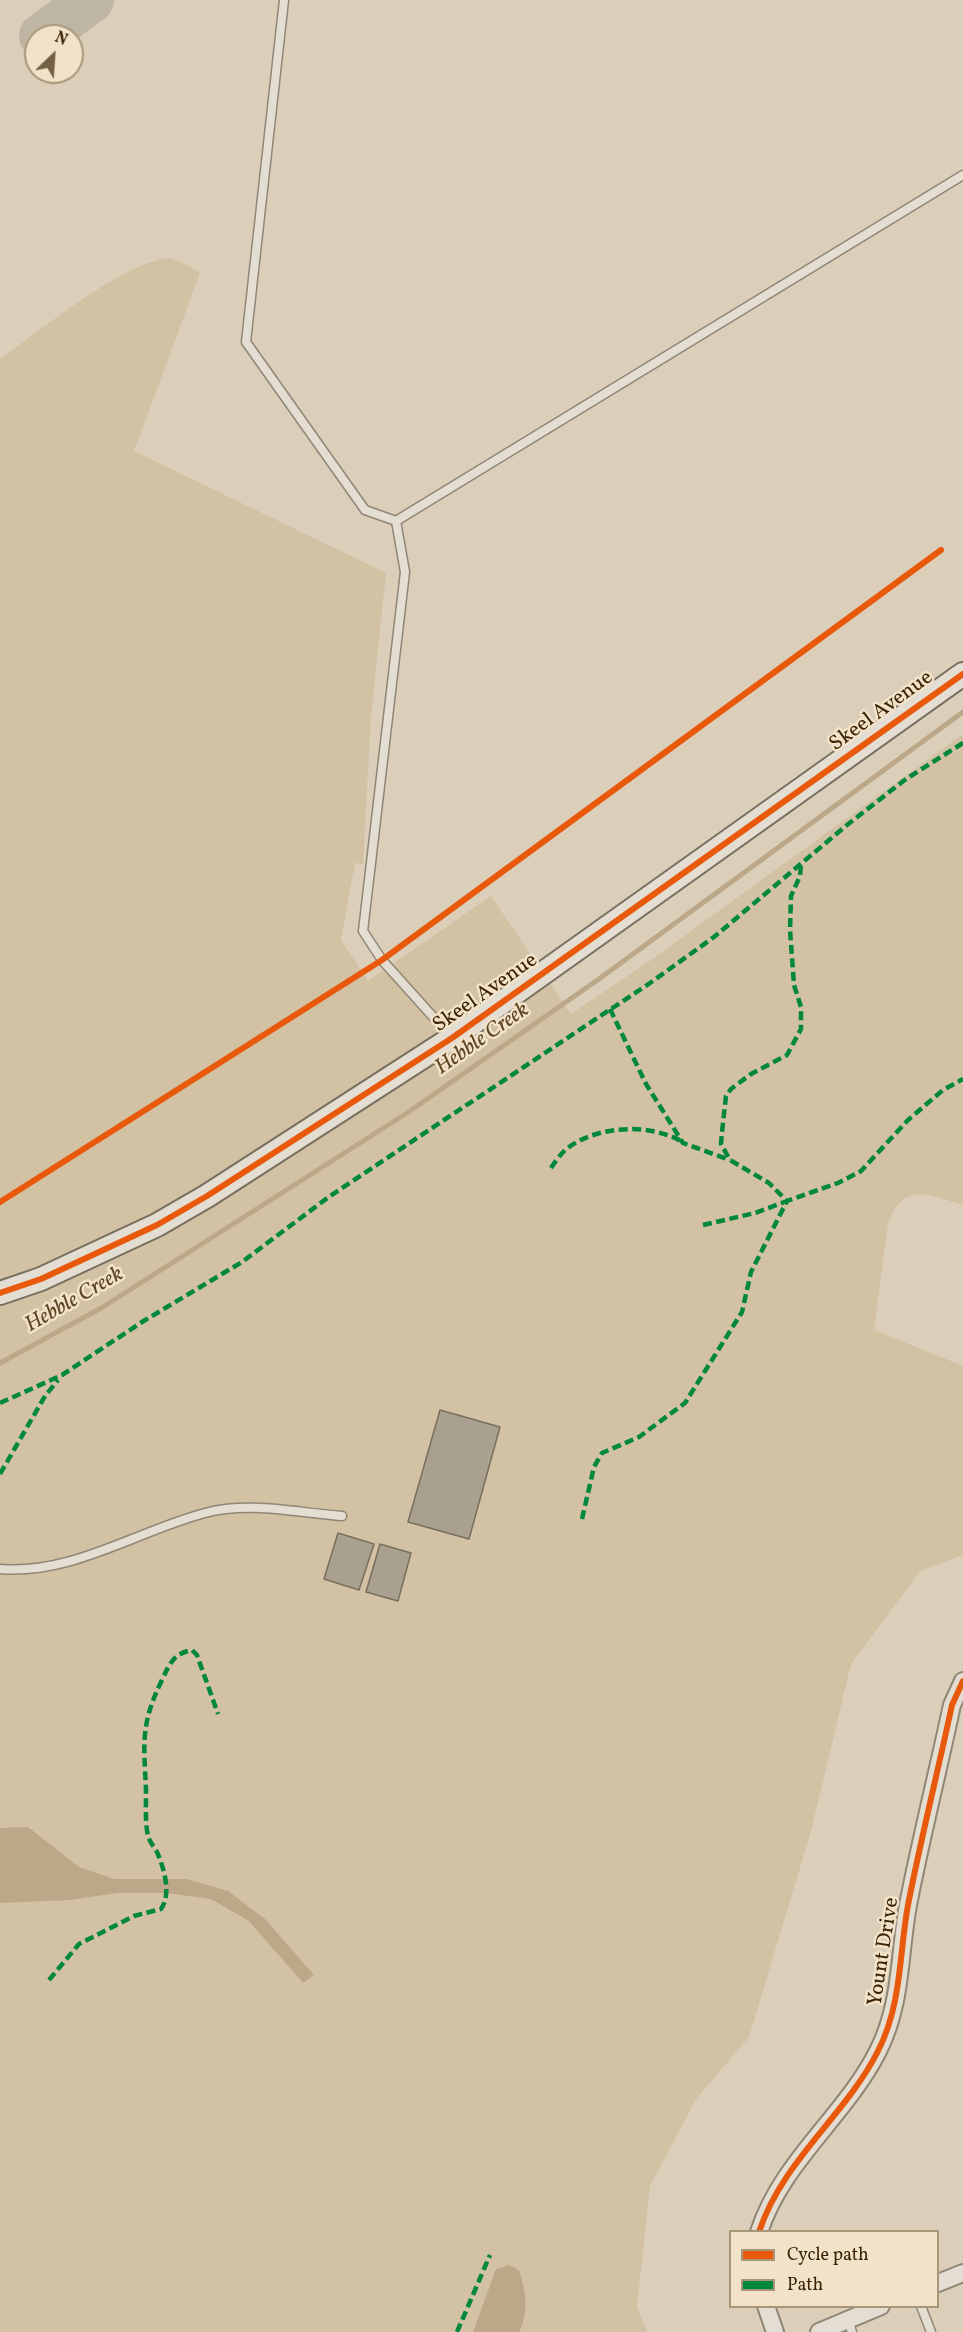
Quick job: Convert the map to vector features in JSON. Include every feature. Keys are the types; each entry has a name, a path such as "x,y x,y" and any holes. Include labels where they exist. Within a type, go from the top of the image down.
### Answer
{"street":[{"name":"Skeel Avenue","path":"0,1293 41,1279 157,1225 207,1196 452,1038 963,674"},
{"name":"Yount Drive","path":"760,2230 778,2188 866,2071 888,2029 898,1989 908,1904 952,1705 963,1681"},
{"path":"939,2283 963,2273"},
{"path":"766,2308 775,2332"},
{"path":"819,2332 850,2326 879,2308"}],"lane":[{"path":"284,0 246,342 365,510 396,521"},
{"path":"396,521 963,175"},
{"path":"396,521 405,572 363,931 382,960 452,1038"},
{"path":"0,1569 24,1571 73,1561 208,1512 263,1508 342,1516"},
{"path":"921,2308 931,2332"}],"shaded area":[{"path":"169,258 186,264 200,273 134,451 386,573 371,717 363,864 355,863 341,940 368,981 491,896 571,1014 651,960 963,734 963,1205 919,1194 902,1201 895,1209 888,1223 874,1330 963,1366 963,1555 920,1571 851,1664 811,1831 749,2037 696,2099 650,2186 637,2307 647,2332 0,2332 0,359 106,285 128,272"},
{"path":"28,1827 79,1867 114,1879 187,1879 228,1891 265,1919 314,1975 303,1983 249,1921 211,1899 166,1893 118,1893 69,1900 0,1903 0,1828"},
{"path":"509,2265 519,2270 525,2294 524,2317 519,2332 473,2332 496,2269"}],"building":[{"path":"440,1410 500,1427 469,1539 408,1522"},
{"path":"338,1533 374,1544 359,1590 324,1579"},
{"path":"380,1544 411,1553 398,1601 366,1592"}],"waterway":[{"name":"Hebble Creek","path":"0,1363 103,1307 407,1113 599,979 963,712"}],"taxiway":[{"path":"58,24 91,0"}],"marked path":[{"path":"0,1403 62,1375 142,1322 242,1262 330,1196 650,983 714,937 847,825 906,779 963,743"},
{"path":"703,1225 755,1213 787,1201 769,1183 730,1160 721,1144 726,1096 731,1089 751,1074 787,1055 801,1029 801,1007 794,985 790,930 791,896 800,876 801,864"},
{"path":"610,1009 646,1084 683,1143 730,1160"},
{"path":"582,1519 594,1467 602,1453 639,1437 685,1403 742,1312 751,1272 787,1201 838,1183 861,1171 908,1120 943,1090 963,1079"},
{"path":"551,1168 565,1150 578,1142 607,1131 622,1129 653,1131 681,1141"},
{"path":"0,1474 45,1396 58,1380"},
{"path":"49,1980 79,1944 134,1916 161,1909 164,1903 165,1876 147,1831 144,1747 147,1722 155,1696 167,1669 180,1654 192,1650 197,1655 218,1714"},
{"path":"457,2332 490,2255"}],"cycle path":[{"path":"0,1202 382,960 941,550"},
{"path":"0,1293 41,1279 157,1225 207,1196 452,1038 963,674"},
{"path":"760,2230 769,2206 783,2183 798,2160 865,2074 886,2033 896,1997 905,1923 918,1855 952,1705 963,1681"}]}
